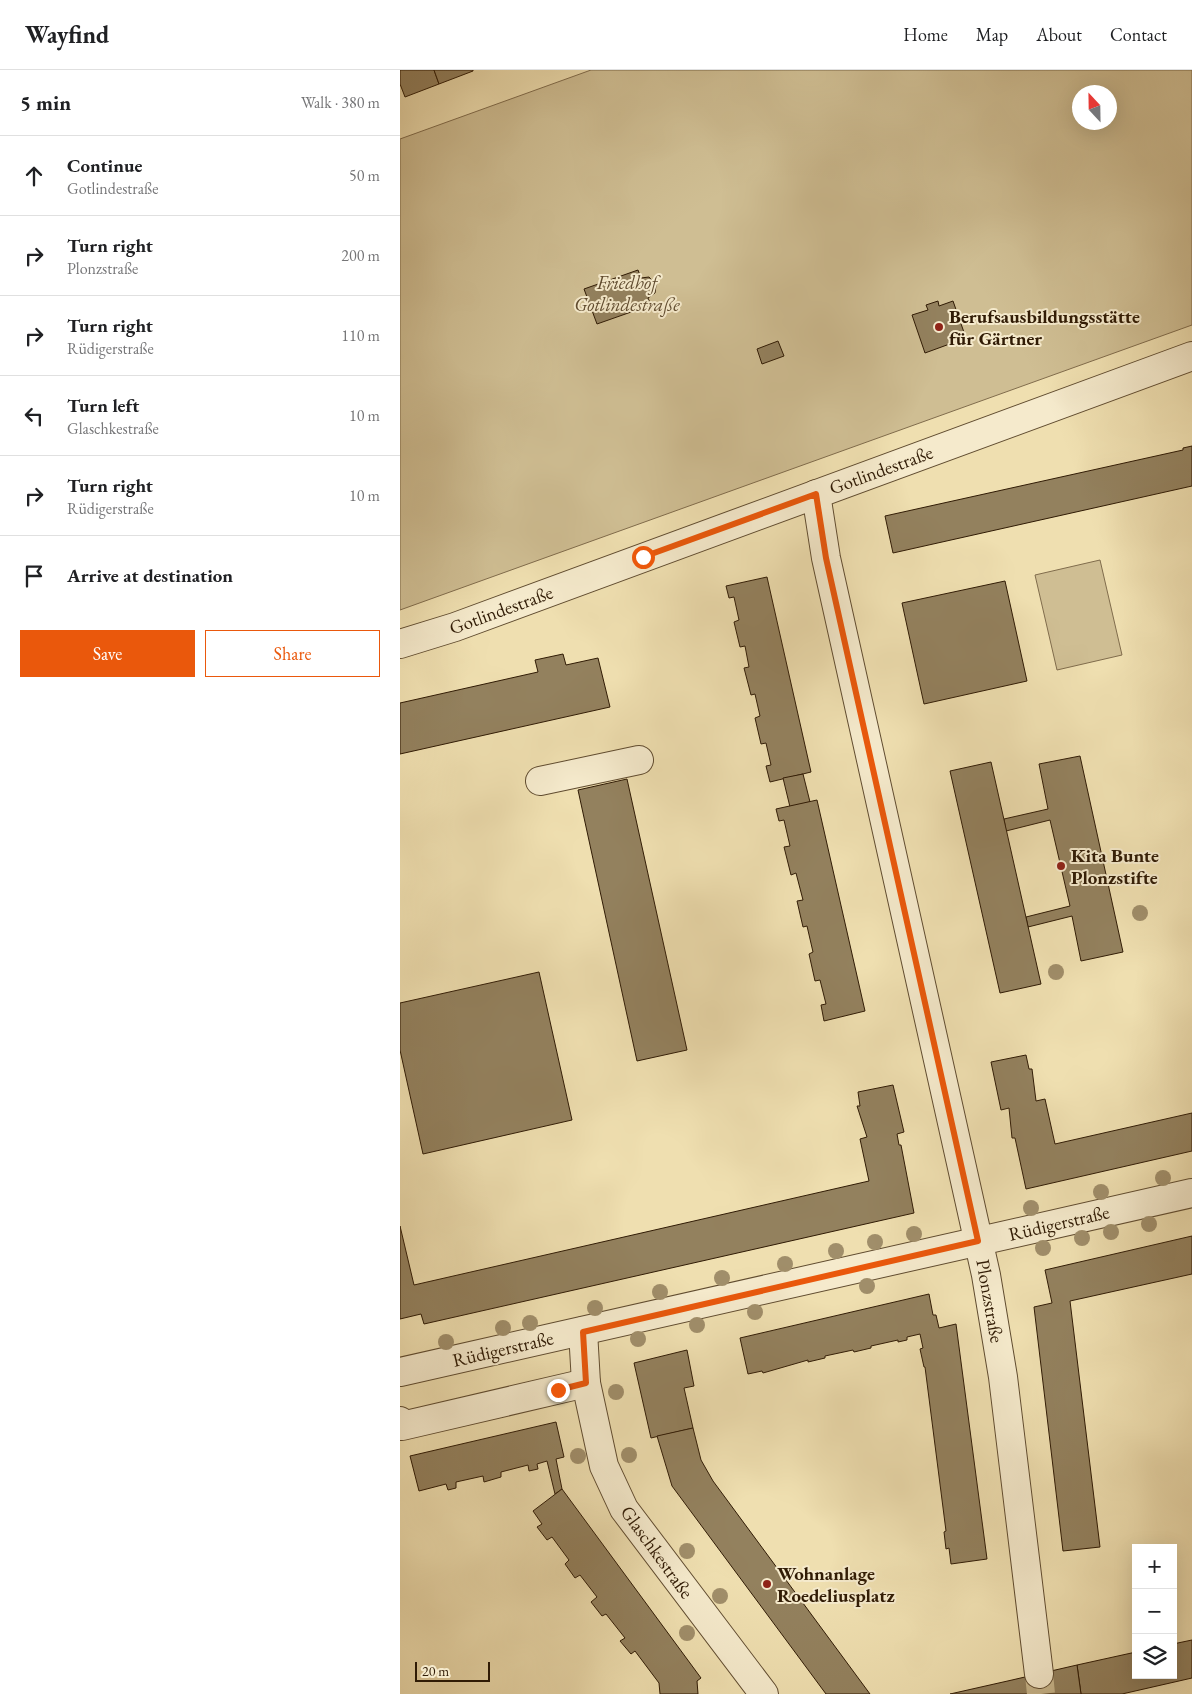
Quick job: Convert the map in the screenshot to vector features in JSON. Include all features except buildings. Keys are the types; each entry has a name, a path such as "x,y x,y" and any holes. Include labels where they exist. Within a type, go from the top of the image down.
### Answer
{"street":[{"name":"Gotlindestraße","path":"400,644 455,627 1192,356"},
{"name":"Plonzstraße","path":"816,494 826,558 978,1241 1003,1378 1039,1674"},
{"path":"540,781 639,760"},
{"name":"Rüdigerstraße","path":"400,1372 1192,1193"},
{"name":"Glaschkestraße","path":"583,1332 586,1383 604,1466 624,1509 764,1694"},
{"path":"400,1421 402,1426 586,1383"}],"green space":[{"name":"Friedhof Gotlindestraße","path":"591,70 1192,70 1192,325 400,610 400,139"},
{"path":"1100,560 1122,655 1057,670 1035,575"}],"tunnel":[{"path":"1039,1674 1041,1694"}],"place":[{"name":"Berufsausbildungsstätte für Gärtner","path":"939,327"},
{"name":"Kita Bunte Plonzstifte","path":"1061,866"},
{"name":"Wohnanlage Roedeliusplatz","path":"767,1584"}],"route":[{"path":"558,1390 586,1383 583,1332 978,1241 826,558 816,494 643,557"}]}
